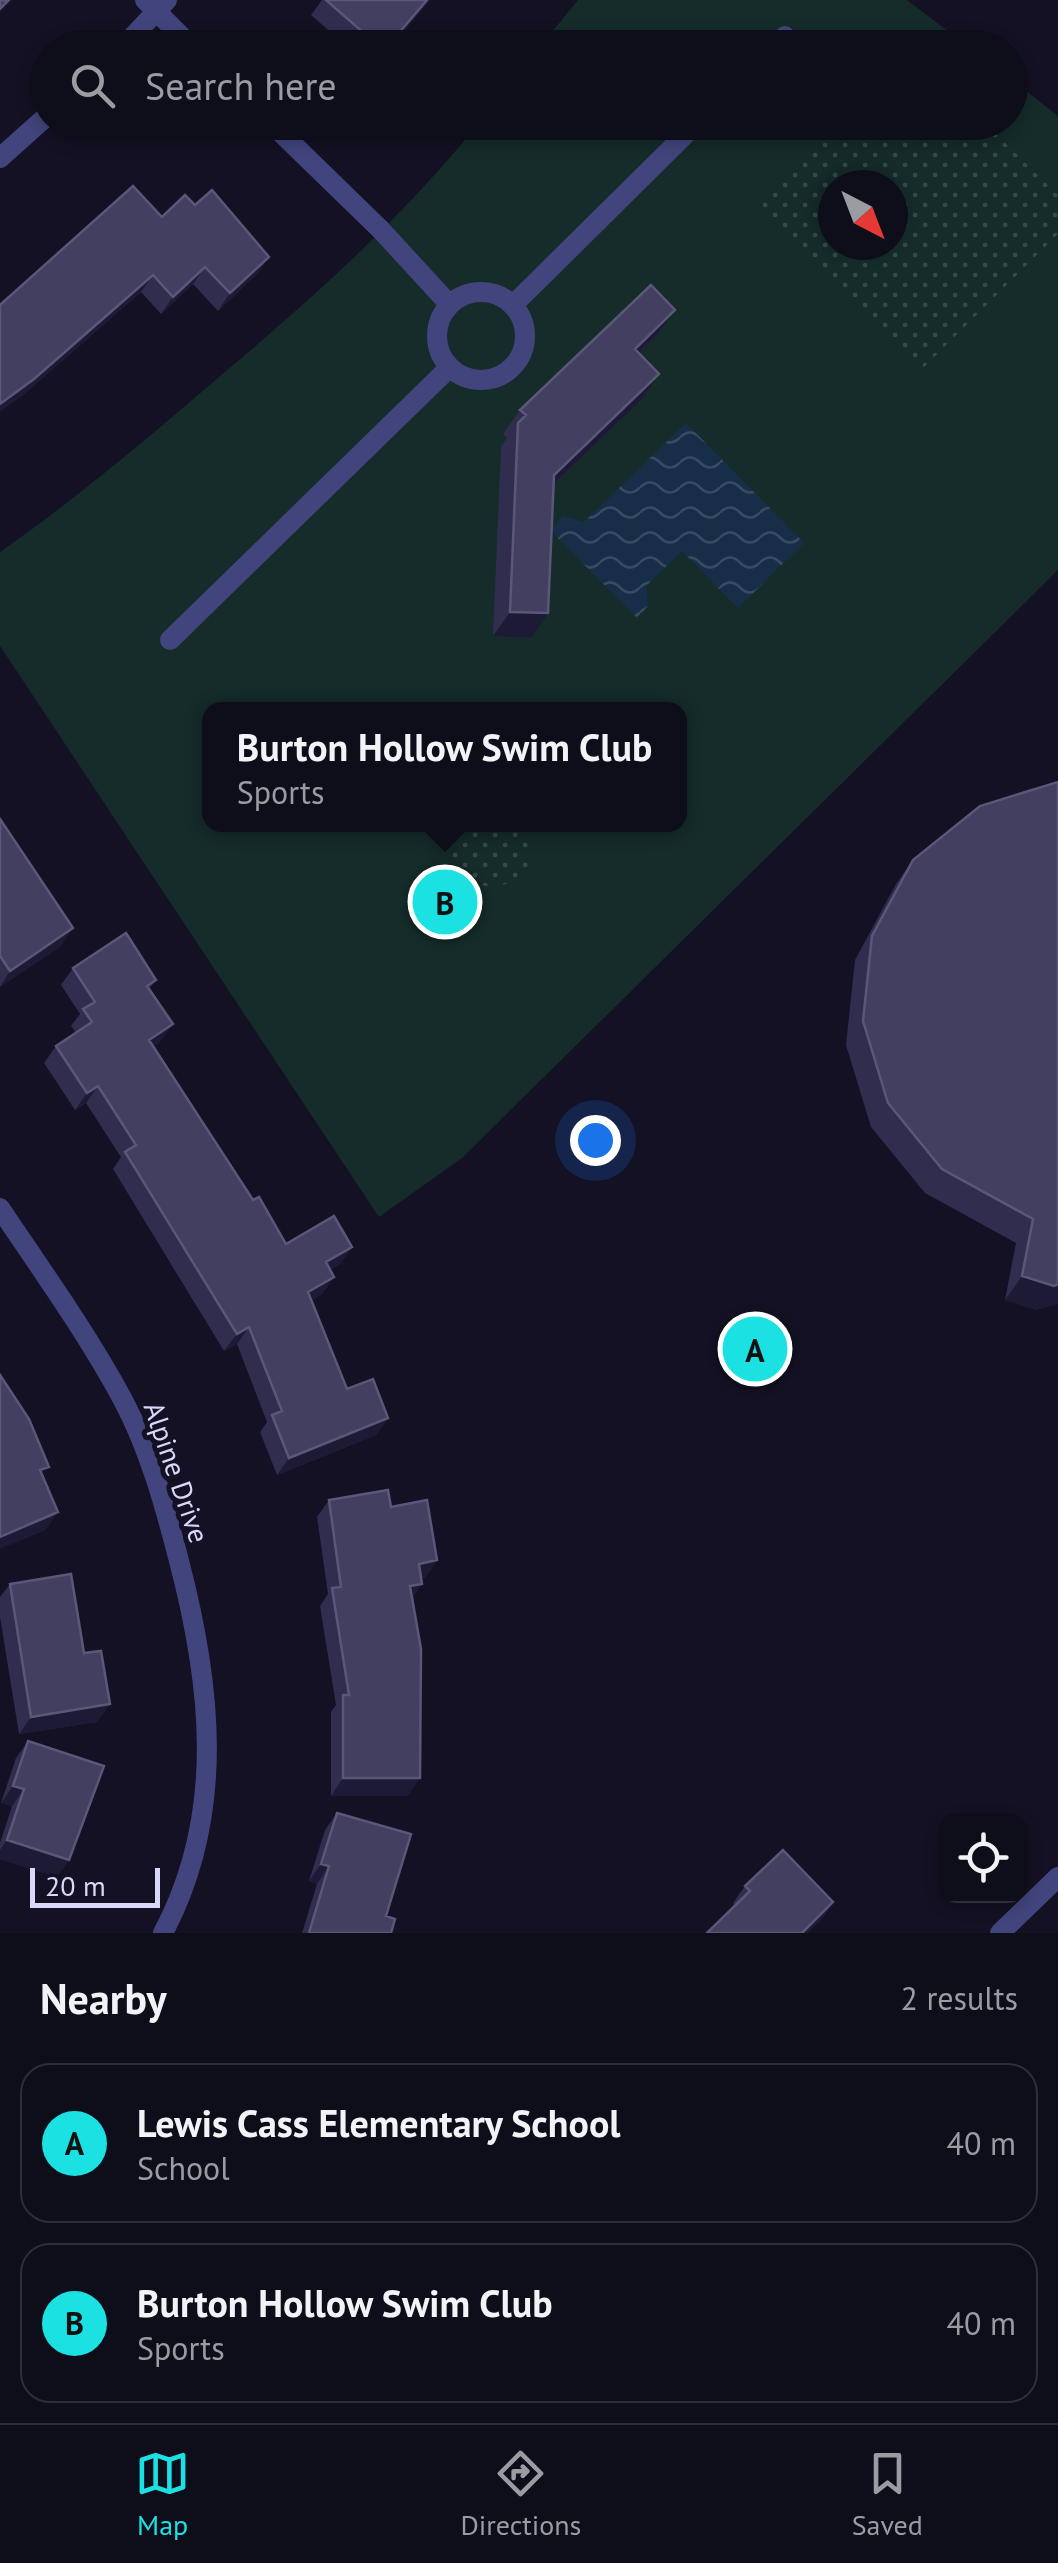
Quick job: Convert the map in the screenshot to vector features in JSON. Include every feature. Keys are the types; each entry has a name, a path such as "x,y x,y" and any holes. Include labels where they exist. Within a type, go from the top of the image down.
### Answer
{"street":[{"path":"136,30 156,4 177,30"},
{"path":"0,158 30,131"},
{"path":"288,140 449,304"},
{"path":"513,305 680,140"},
{"path":"480,292 498,295 513,305 526,337 512,368 480,381 449,368 439,353 436,336 439,319 449,304 480,292"},
{"path":"170,640 449,368"},
{"name":"Alpine Drive","path":"0,1208 93,1348 142,1442 166,1510 200,1642 210,1717 205,1787 190,1860 163,1933"},
{"path":"1000,1933 1058,1878"}],"green space":[{"path":"578,0 907,0 947,30 554,30"},
{"path":"1028,92 1058,116 1058,570 462,1158 379,1217 0,646 0,552 166,422 289,317 387,225 464,140 1028,140"},
{"path":"815,140 1002,140 1058,195 1058,234 923,368 755,199"},
{"path":"450,832 518,832 532,848 532,874 504,884 481,885 461,876 439,855"}],"water":[{"path":"686,423 804,543 738,608 682,551 646,586 648,606 637,618 549,529 563,516 584,522"}],"building":[{"path":"326,0 427,0 401,30 360,30"},
{"path":"133,186 162,217 185,195 195,205 212,190 269,257 230,293 205,267 173,297 153,275 0,404 0,305"},
{"path":"651,285 675,310 635,349 659,374 554,475 548,613 510,612 518,423 526,415 520,410"},
{"path":"1058,782 1058,1284 1054,1286 1022,1276 1033,1219 942,1169 888,1103 863,1021 872,936 913,860 980,806"},
{"path":"0,819 73,928 10,971 0,956"},
{"path":"126,933 156,980 147,986 173,1024 149,1040 253,1200 259,1197 286,1244 334,1216 352,1247 326,1262 334,1277 308,1292 347,1389 373,1379 388,1418 289,1458 272,1415 282,1411 249,1327 237,1334 125,1152 136,1145 98,1086 87,1093 56,1046 92,1022 83,1009 95,1002 73,968"},
{"path":"0,1375 29,1419 49,1467 40,1470 58,1512 0,1537"},
{"path":"388,1490 391,1507 427,1500 437,1560 419,1564 422,1584 410,1586 421,1649 420,1778 343,1778 343,1695 349,1695 332,1588 341,1587 329,1500"},
{"path":"71,1574 84,1653 101,1651 110,1704 31,1717 10,1584"},
{"path":"28,1741 104,1766 69,1860 7,1840 24,1789 13,1786"},
{"path":"337,1813 411,1834 386,1916 395,1919 391,1933 309,1933 329,1866 321,1864"},
{"path":"783,1850 833,1902 802,1933 707,1933 750,1891 745,1886"}],"place":[{"name":"Burton Hollow Swim Club","path":"445,902"},
{"name":"Lewis Cass Elementary School","path":"755,1349"}]}
